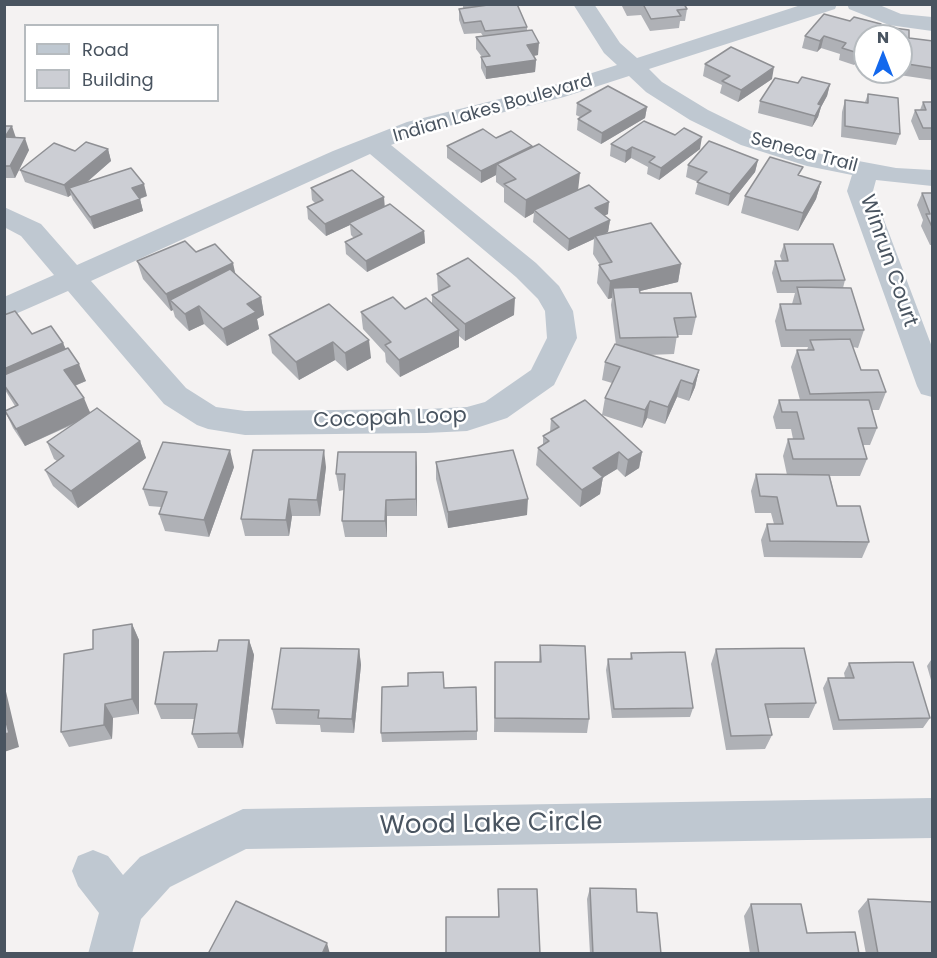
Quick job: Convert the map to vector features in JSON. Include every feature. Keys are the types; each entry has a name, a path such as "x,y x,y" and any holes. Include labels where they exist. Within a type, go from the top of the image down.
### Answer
{"street":[{"name":"Seneca Trail","path":"583,4 612,48 654,87 699,115 750,140 816,161 896,176 933,178"},
{"name":"Indian Lakes Boulevard","path":"4,309 416,127 556,92 827,4"},
{"path":"856,4 897,20 933,24"},
{"name":"Cocopah Loop","path":"4,215 32,230 175,396 208,417 245,423 426,421 467,419 496,410 543,377 562,339 559,311 549,293 526,270 374,144"},
{"name":"Winrun Court","path":"866,170 860,191 933,386"},
{"name":"Wood Lake Circle","path":"110,954 122,908 155,872 243,829 933,818"},
{"path":"93,871 122,908"}],"building":[{"path":"495,4 517,4 527,27 485,31 481,21 464,23 459,9"},
{"path":"643,4 684,4 687,9 677,10 681,16 651,19"},
{"path":"824,14 850,21 854,17 881,24 853,24 853,51 842,48 846,43 824,36 820,41 805,36"},
{"path":"532,30 539,43 527,45 536,60 486,67 481,57 490,56 476,37"},
{"path":"913,38 933,41 933,68 913,65"},
{"path":"731,47 774,67 741,90 722,81 730,76 705,64"},
{"path":"802,77 830,84 818,104 821,105 815,116 760,101 775,78 798,83"},
{"path":"608,86 647,107 602,133 578,119 591,111 577,103"},
{"path":"868,94 898,98 900,134 845,126 845,100 868,103"},
{"path":"923,102 933,102 933,128 923,128 915,110 926,110"},
{"path":"644,121 675,135 684,128 702,137 661,168 649,162 655,157 632,147 626,151 611,144"},
{"path":"4,126 12,126 5,137 25,138 10,166 4,166"},
{"path":"483,129 496,138 511,131 532,146 481,171 447,146"},
{"path":"709,141 758,160 730,194 697,182 707,172 688,165"},
{"path":"86,142 108,149 64,185 20,170 54,143 75,151"},
{"path":"539,144 580,173 526,200 504,184 516,179 497,164"},
{"path":"770,157 803,167 798,175 821,182 803,213 745,196"},
{"path":"131,168 144,184 132,188 140,199 90,217 69,188"},
{"path":"352,170 384,197 325,224 307,207 323,200 311,188"},
{"path":"589,185 609,202 595,208 610,220 569,239 534,210"},
{"path":"922,193 933,193 933,229 926,214 930,214"},
{"path":"390,204 424,231 366,261 345,242 362,234 349,223"},
{"path":"651,223 681,264 610,281 599,265 612,262 595,236"},
{"path":"185,241 196,252 215,244 233,263 166,294 137,261"},
{"path":"784,244 833,244 845,280 781,281 775,261 788,261"},
{"path":"468,258 515,298 465,324 432,295 450,286 437,274"},
{"path":"230,269 261,297 247,304 256,312 223,329 199,306 185,314 170,300"},
{"path":"639,287 640,293 691,293 696,317 674,318 678,337 620,338 613,288"},
{"path":"797,287 851,288 864,330 786,330 780,304 801,304"},
{"path":"393,297 405,309 426,298 459,330 399,360 385,345 391,342 361,312"},
{"path":"329,304 369,340 345,353 333,342 296,362 269,335"},
{"path":"15,311 32,334 51,326 63,343 4,369 4,315"},
{"path":"850,339 861,370 878,370 886,392 810,394 797,350 814,350 810,340"},
{"path":"615,344 699,370 693,384 681,380 668,407 650,401 645,410 605,398 620,367 605,362"},
{"path":"68,348 79,364 64,370 84,398 16,429 5,411 18,405 4,385 4,375"},
{"path":"585,400 642,452 628,460 619,452 593,468 603,477 582,490 538,448 549,441 543,436 559,427 551,419"},
{"path":"779,400 869,400 877,428 858,428 867,459 793,459 788,439 804,439 797,412 782,412"},
{"path":"97,408 140,441 71,491 45,470 64,456 47,442"},
{"path":"163,442 230,450 204,520 159,514 167,492 143,489"},
{"path":"253,450 324,450 317,500 289,499 286,520 241,519"},
{"path":"513,450 528,499 448,512 436,462"},
{"path":"338,452 416,452 416,499 386,500 385,521 342,521 345,474 336,474"},
{"path":"756,474 829,475 837,506 860,506 869,542 770,541 767,524 783,524 777,497 760,496"},
{"path":"132,624 132,699 105,704 104,725 61,732 64,654 93,649 93,630"},
{"path":"219,640 249,640 238,733 192,734 197,704 155,704 164,652 217,651"},
{"path":"540,645 585,646 589,719 495,718 495,662 541,662"},
{"path":"281,648 359,649 352,719 318,718 319,710 272,709"},
{"path":"804,648 816,703 765,704 772,735 731,736 716,649"},
{"path":"685,652 693,708 614,709 608,659 632,659 631,653"},
{"path":"913,662 930,718 839,720 828,678 854,678 849,663"},
{"path":"443,672 444,688 476,687 477,731 381,733 382,687 408,686 408,673"},
{"path":"4,714 9,733 4,734"},
{"path":"590,888 636,889 637,912 657,913 661,954 593,954"},
{"path":"498,889 537,889 540,954 446,954 446,917 499,917"},
{"path":"868,899 933,902 933,954 878,954"},
{"path":"236,901 327,943 322,954 211,954 209,952"},
{"path":"751,904 801,904 807,933 855,932 859,954 759,954"}]}
